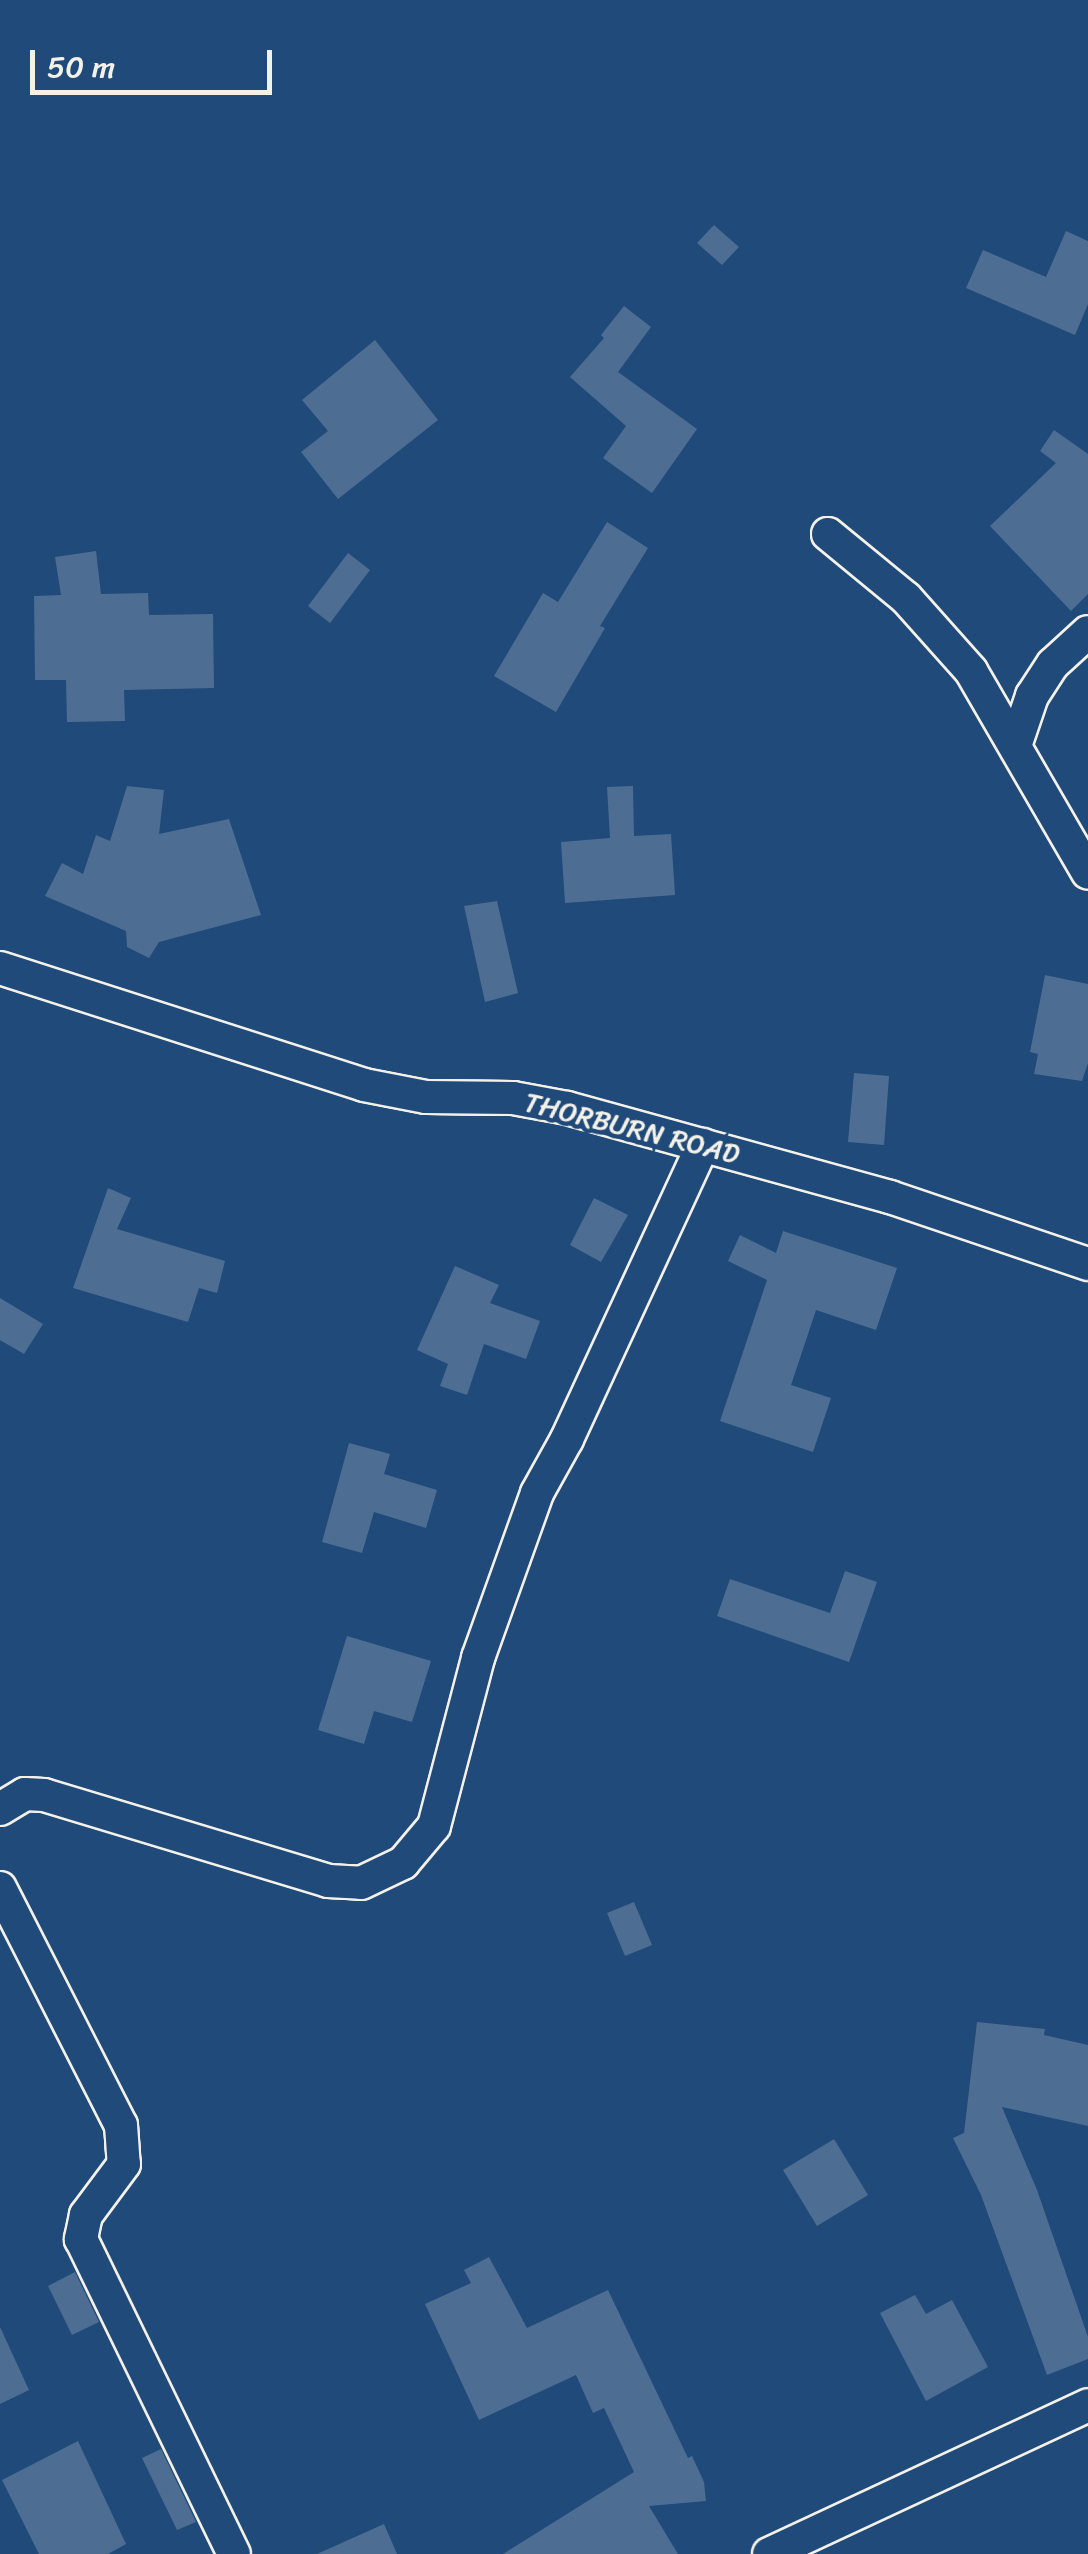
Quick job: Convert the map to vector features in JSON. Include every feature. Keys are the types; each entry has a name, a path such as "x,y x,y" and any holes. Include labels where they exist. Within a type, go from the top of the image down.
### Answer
{"street":[{"path":"828,534 934,626 971,671 1088,873"},
{"path":"1016,743 1032,696 1053,664 1088,632"},
{"name":"THORBURN ROAD","path":"0,968 379,1089 426,1097 540,1102 890,1197 1088,1264"},
{"path":"0,1809 25,1794 44,1796 328,1881 361,1882 404,1863 434,1826 478,1658 537,1493 567,1439 703,1145"},
{"path":"0,1888 121,2125 124,2164 86,2215 82,2239 234,2554"},
{"path":"769,2554 1088,2405"}],"building":[{"path":"714,225 739,247 722,265 697,243"},
{"path":"1066,231 1088,241 1088,304 1075,335 966,288 983,250 1046,277"},
{"path":"624,306 651,327 618,372 697,429 652,493 603,458 626,426 570,377 604,338 601,335"},
{"path":"375,340 438,420 338,499 301,452 328,431 302,400"},
{"path":"1054,430 1088,454 1088,594 1071,611 990,526 1056,463 1040,451"},
{"path":"607,522 648,548 600,626 605,628 556,712 494,676 543,593 558,602"},
{"path":"96,551 101,594 148,593 149,615 213,614 214,688 124,690 125,721 67,722 66,680 35,680 34,596 61,595 55,557"},
{"path":"348,553 370,570 330,623 308,606"},
{"path":"127,786 164,790 159,834 229,819 261,915 159,942 149,958 127,947 126,931 45,896 62,863 83,874 96,835 110,841"},
{"path":"633,786 634,836 671,834 675,895 565,903 561,842 610,838 607,787"},
{"path":"497,901 518,993 485,1002 464,906"},
{"path":"1045,975 1088,984 1088,1063 1082,1081 1034,1074 1038,1054 1030,1052"},
{"path":"854,1073 889,1076 884,1145 848,1142"},
{"path":"108,1188 131,1198 117,1229 225,1261 217,1293 199,1288 188,1322 73,1288"},
{"path":"594,1198 628,1215 601,1262 570,1245"},
{"path":"783,1231 897,1268 876,1330 816,1310 791,1385 831,1398 813,1452 720,1421 767,1280 728,1261 740,1235 776,1253"},
{"path":"455,1266 499,1285 490,1303 540,1321 526,1359 484,1344 467,1395 440,1386 448,1364 417,1350"},
{"path":"0,1298 43,1324 24,1354 0,1340"},
{"path":"349,1443 390,1454 384,1474 437,1490 426,1528 374,1512 362,1553 322,1542"},
{"path":"845,1571 877,1582 849,1662 717,1616 730,1579 830,1613"},
{"path":"347,1636 431,1661 412,1722 374,1711 364,1744 318,1730"},
{"path":"634,1902 652,1945 625,1956 607,1913"},
{"path":"977,2022 1045,2029 1044,2035 1088,2045 1088,2126 1002,2107 1037,2190 1088,2337 1088,2359 1047,2375 981,2195 953,2138 964,2133"},
{"path":"834,2139 868,2195 817,2226 783,2170"},
{"path":"489,2257 527,2328 608,2290 688,2458 692,2456 704,2482 706,2501 649,2506 678,2554 503,2554 634,2472 604,2408 593,2413 576,2375 479,2420 425,2304 471,2283 464,2270"},
{"path":"75,2272 99,2322 72,2335 48,2286"},
{"path":"915,2295 926,2314 952,2300 988,2367 926,2401 880,2313"},
{"path":"0,2327 29,2390 0,2404"},
{"path":"78,2441 126,2544 108,2554 39,2554 2,2480"},
{"path":"161,2449 196,2522 177,2530 142,2458"},
{"path":"384,2524 397,2554 317,2554"}]}
